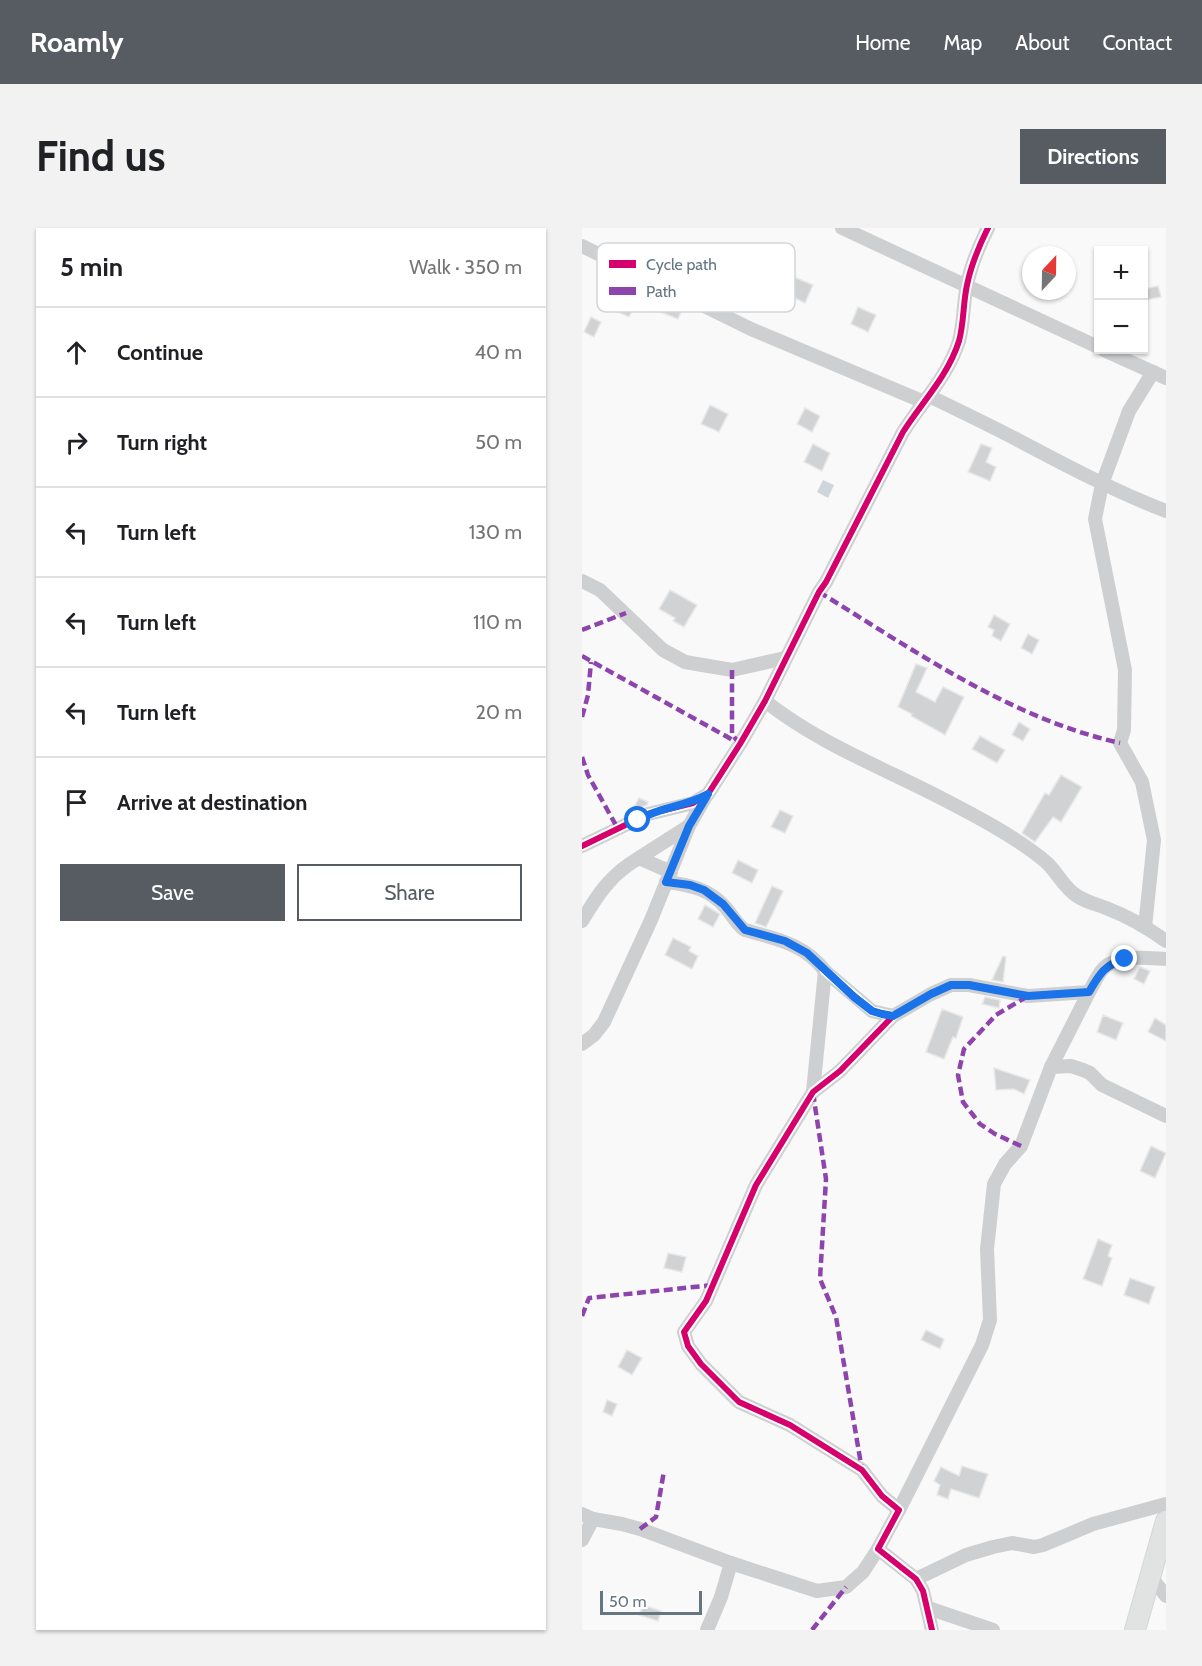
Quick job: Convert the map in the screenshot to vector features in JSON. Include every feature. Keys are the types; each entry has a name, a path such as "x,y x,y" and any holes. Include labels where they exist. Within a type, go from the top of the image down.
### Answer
{"street":[{"path":"842,228 1094,345"},
{"path":"582,1044 594,1035 604,1022 669,877 689,826 765,701 785,658 903,432 942,378 959,339 967,286 978,248 988,228"},
{"path":"582,246 597,253"},
{"path":"716,312 751,329 926,399 1102,484 1166,511"},
{"path":"1113,354 1166,378"},
{"path":"1145,927 1154,840 1142,782 1120,743 1124,730 1125,670 1095,519 1102,484 1130,411 1153,372"},
{"path":"582,581 600,590 663,650 684,662 732,670 785,658"},
{"path":"765,701 789,720 817,737 942,798 1033,852 1048,864 1067,888 1078,897 1145,927 1166,941"},
{"path":"582,846 648,814 693,802 708,794"},
{"path":"582,921 604,887 621,869 689,826"},
{"path":"639,858 669,877 704,890 723,904 745,930 785,941 807,953 872,1011 893,1016"},
{"path":"582,1540 588,1516 640,1529 731,1563 817,1591 846,1587 863,1572 899,1510 988,1329 990,1312 987,1249 994,1184 998,1174 1021,1146 1051,1067 1089,992 1104,968 1114,962 1142,957 1166,959"},
{"path":"813,1092 825,971"},
{"path":"899,1510 882,1496 862,1470 790,1425 739,1402 701,1364 684,1337 685,1330 706,1301 756,1185 813,1092 856,1055 893,1016 951,985 969,985 1028,996 1089,992"},
{"path":"1051,1067 1071,1066 1083,1070 1090,1073 1102,1085 1166,1116"},
{"path":"916,1579 966,1555 1012,1543 1034,1547 1043,1545 1093,1524 1166,1504"},
{"path":"1135,1630 1166,1521"},
{"path":"878,1549 916,1579 923,1591 932,1630"},
{"path":"707,1630 721,1597 731,1563"},
{"path":"1151,1577 1166,1596"},
{"path":"928,1608 993,1630"}],"shaded area":[{"path":"823,480 834,485 828,498 817,492"}],"building":[{"path":"795,277 813,285 805,303 795,298"},
{"path":"1158,286 1161,297 1148,300 1148,288"},
{"path":"858,307 876,315 868,332 851,324"},
{"path":"618,312 632,312 629,317"},
{"path":"660,312 681,312 678,319"},
{"path":"591,317 601,322 594,337 584,332"},
{"path":"710,405 728,414 719,432 701,424"},
{"path":"805,408 820,416 812,432 797,424"},
{"path":"813,444 830,453 822,471 804,462"},
{"path":"981,444 992,448 986,462 996,467 990,481 968,472"},
{"path":"670,590 697,605 684,627 673,621 675,618 659,609"},
{"path":"994,615 1010,624 1001,641 992,636 994,630 988,627"},
{"path":"1028,634 1039,640 1032,654 1021,648"},
{"path":"916,664 927,668 916,692 935,702 943,687 964,697 945,735 898,707"},
{"path":"1019,722 1030,729 1023,741 1012,735"},
{"path":"980,736 1005,750 997,763 972,749"},
{"path":"1061,775 1082,787 1061,822 1053,817 1035,842 1022,833 1045,793 1049,795"},
{"path":"639,798 648,802 647,805 635,810 633,809"},
{"path":"780,810 793,816 785,833 771,827"},
{"path":"738,860 758,870 752,883 732,873"},
{"path":"772,886 783,891 766,927 755,923"},
{"path":"705,905 720,914 713,927 698,919"},
{"path":"673,938 691,947 689,951 698,956 692,969 665,955"},
{"path":"1003,956 1006,957 1003,982 992,980"},
{"path":"1140,967 1150,971 1144,984 1134,979"},
{"path":"985,997 1000,1000 999,1008 982,1004"},
{"path":"942,1009 963,1017 956,1038 953,1037 944,1059 926,1052"},
{"path":"1103,1015 1123,1023 1116,1040 1097,1032"},
{"path":"1155,1018 1166,1025 1166,1041 1148,1032"},
{"path":"994,1068 1030,1080 1024,1094 1014,1089 996,1090"},
{"path":"1151,1146 1166,1153 1155,1178 1140,1171"},
{"path":"1098,1239 1112,1245 1108,1256 1112,1258 1102,1286 1083,1279"},
{"path":"668,1253 686,1257 682,1272 664,1268"},
{"path":"1130,1278 1155,1287 1149,1304 1124,1295"},
{"path":"926,1330 944,1339 940,1349 921,1340"},
{"path":"627,1350 642,1358 632,1375 618,1367"},
{"path":"607,1400 617,1404 612,1416 603,1412"},
{"path":"962,1466 988,1474 979,1498 951,1489 948,1499 937,1495 940,1485 934,1481 941,1467 959,1476"},
{"path":"643,1605 661,1611 658,1621 639,1615"}],"marked path":[{"path":"819,592 927,659 1001,700 1079,732 1120,743"},
{"path":"582,630 626,613"},
{"path":"582,656 740,744"},
{"path":"582,717 588,695 591,662"},
{"path":"732,670 732,734 738,742"},
{"path":"582,757 588,775 618,829"},
{"path":"1021,1146 980,1124 963,1102 958,1075 964,1049 996,1015 1028,996"},
{"path":"813,1093 826,1179 820,1279 836,1317 862,1470"},
{"path":"582,1316 589,1298 713,1285"},
{"path":"640,1529 656,1517 664,1471"},
{"path":"812,1630 846,1587"}],"cycle path":[{"path":"582,846 648,814 693,803 708,794 765,701 903,432 934,388 954,354 961,334 971,270 988,228"},
{"path":"825,971 872,1011 893,1016 840,1071 813,1092 756,1185 706,1301 684,1332 688,1346 701,1364 739,1402 790,1425 862,1470 882,1496 899,1510 878,1549 916,1579 923,1591 932,1630"}],"route":[{"path":"638,820 658,810 679,807 708,794 689,826 666,882 697,886 704,890 723,904 745,930 785,941 807,953 854,997 872,1011 882,1014 893,1016 951,985 969,985 1028,996 1089,992 1104,968 1125,959"}]}
